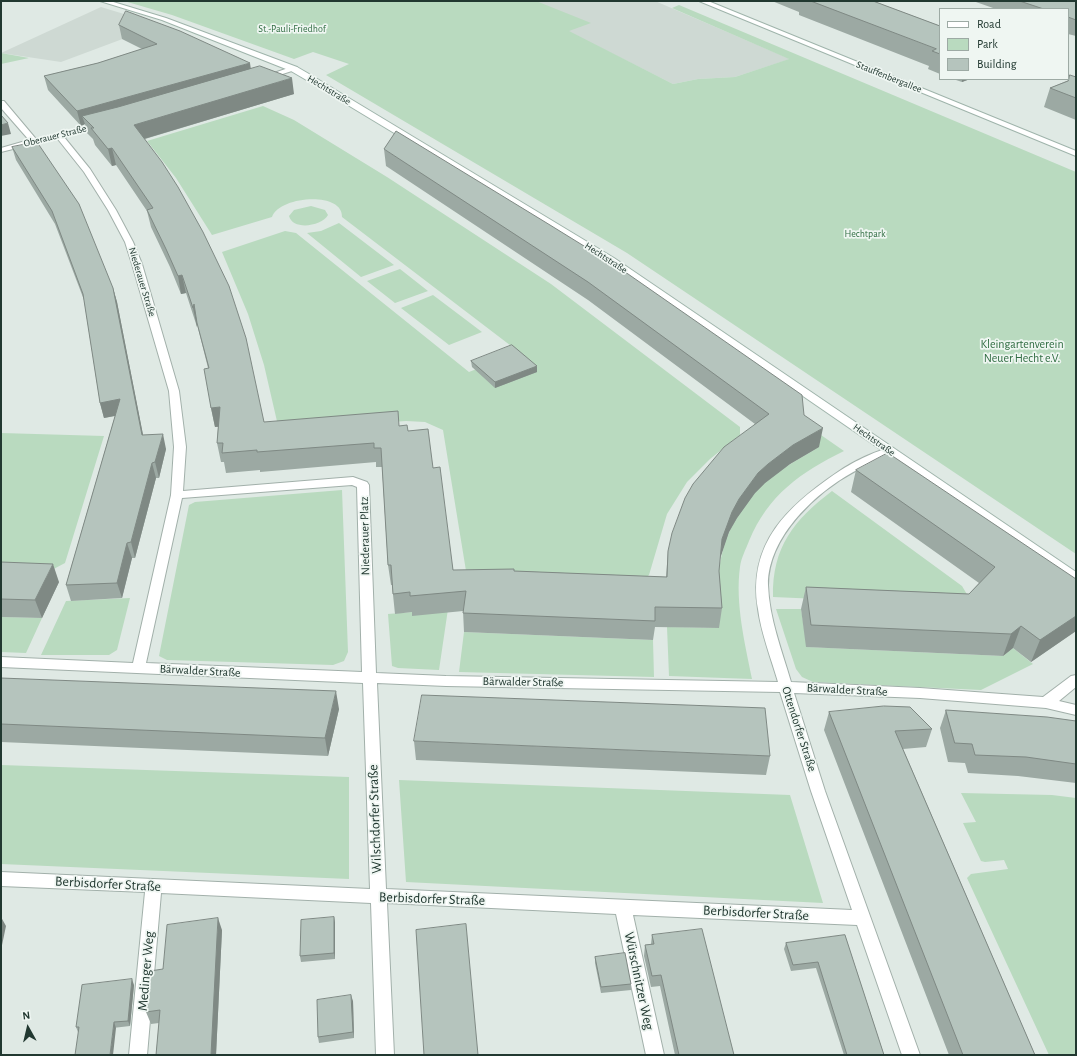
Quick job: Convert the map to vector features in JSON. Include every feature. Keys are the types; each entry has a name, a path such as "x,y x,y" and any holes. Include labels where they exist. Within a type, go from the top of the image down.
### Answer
{"street":[{"name":"Hechtstraße","path":"103,1 164,19 294,69 453,163 611,260 1076,578"},
{"name":"Stauffenbergallee","path":"702,1 1076,154"},
{"path":"256,80 294,69"},
{"path":"1,103 35,142"},
{"name":"Oberauer Straße","path":"1,150 111,122"},
{"name":"Niederauer Straße","path":"59,136 87,171 112,210 129,242 137,264 174,391 180,447 177,495"},
{"name":"Ottendorfer Straße","path":"889,450 852,468 818,491 791,516 779,532 770,549 764,568 762,584 764,610 785,687 818,791 911,1055"},
{"name":"Niederauer Platz","path":"177,495 353,481 363,484 364,545 370,678"},
{"path":"138,668 177,495"},
{"name":"Bärwalder Straße","path":"1,662 446,681 785,687 920,693 1046,703 1076,710"},
{"name":"Wilschdorfer Straße","path":"370,678 385,1055"},
{"path":"1046,703 1076,680"},
{"name":"Berbisdorfer Straße","path":"1,879 863,918"},
{"name":"Medinger Weg","path":"138,1055 154,886"},
{"name":"Würschnitzer Weg","path":"622,907 654,1055"}],"shaded area":[{"path":"536,1 655,1 790,59 735,77 698,79 673,84 567,31"},
{"path":"101,7 160,25 61,62 1,53"}],"green space":[{"name":"Hechtpark","path":"124,1 536,1 591,23 569,31 673,84 698,79 735,77 789,59 672,8 679,5 1076,172 1076,554 627,253 326,75 349,64 313,52 294,59 172,15"},
{"path":"1,53 29,58 1,64"},
{"path":"263,106 294,120 387,177 551,284 740,427 740,435 710,459 687,482 667,514 649,575 639,584 467,577 443,430 425,422 406,421 279,430 264,365 248,314 222,252 285,231 296,233 469,372 519,352 342,217 340,209 332,203 310,199 297,201 286,204 277,210 272,217 212,235 176,178 147,141"},
{"path":"311,206 325,210 328,215 320,222 308,225 296,224 292,221 289,216 294,210"},
{"path":"339,223 394,265 361,277 307,233 321,231"},
{"path":"400,269 428,291 395,303 367,281"},
{"path":"433,295 482,332 449,345 401,308"},
{"path":"808,426 844,451 814,467 776,498 766,510 757,525 741,560 739,581 740,609 746,652 752,679 669,676 667,627 719,628 717,588 719,568 723,549 730,531 739,513 750,497 765,482 798,459 819,447"},
{"path":"1,433 104,436 65,563 46,573 1,572"},
{"path":"342,490 348,652 344,661 333,665 167,660 159,656 189,505 195,502"},
{"path":"832,491 962,586 968,596 958,605 773,597 776,563 788,536 796,524"},
{"path":"130,598 117,650 109,655 41,655 66,601"},
{"path":"448,609 439,670 398,668 392,666 388,614"},
{"path":"776,609 801,609 807,647 1003,656 1013,648 1033,664 981,690 813,682 802,677 796,669"},
{"path":"1,617 42,618 26,653 1,652"},
{"path":"464,632 653,640 654,677 459,672"},
{"path":"1,765 349,777 349,879 1,864"},
{"path":"399,780 790,795 823,903 406,882"},
{"path":"961,793 1052,795 1076,798 1076,1055 1049,1055 967,878 971,874 1008,869 1004,860 981,861 963,823 976,822"}],"building":[{"path":"811,1 873,1 939,26 939,54 932,51 936,49"},
{"path":"1020,1 1076,1 1076,20 1069,17 1069,8 1041,8"},
{"path":"126,11 180,31 250,63 77,111 44,76 98,63 157,44 119,25"},
{"path":"260,66 292,78 134,125 162,162 178,187 203,232 229,286 246,338 264,422 398,411 399,426 407,425 408,431 428,429 433,468 440,467 453,570 514,569 514,571 667,577 668,551 672,533 685,498 693,484 724,447 769,414 588,282 384,149 396,131 618,267 802,395 804,415 823,428 793,445 768,464 758,473 739,499 732,512 722,539 719,571 722,608 655,607 655,621 463,613 466,591 410,596 410,592 393,594 391,565 388,565 381,448 374,448 374,443 257,452 257,450 222,453 223,443 217,443 220,407 211,408 204,369 209,368 197,323 194,304 193,308 182,275 178,276 147,210 153,208 112,148 108,149 91,128 94,128 82,116"},
{"path":"1070,75 1076,77 1076,98 1050,88 1068,81"},
{"path":"1,115 8,123 1,125"},
{"path":"37,142 79,204 113,288 142,435 163,434 155,462 152,463 131,542 127,543 117,583 66,585 120,399 100,403 83,294 52,211 12,147"},
{"path":"512,345 537,366 495,382 471,361"},
{"path":"888,453 1076,579 1076,616 1040,640 1021,626 1011,634 811,625 806,587 969,594 995,567 856,470"},
{"path":"1,562 53,564 35,600 1,599"},
{"path":"1,678 336,691 325,738 1,724"},
{"path":"422,695 765,708 770,756 414,741"},
{"path":"884,706 910,707 932,729 895,731 1035,1055 963,1055 829,712"},
{"path":"946,710 1047,717 1076,721 1076,764 1026,757 975,755 972,744 955,743"},
{"path":"334,917 334,953 300,956 301,920"},
{"path":"218,918 211,1055 156,1055 160,1010 146,1012 150,971 163,969 167,925"},
{"path":"466,924 478,1055 424,1055 416,930"},
{"path":"702,929 734,1055 679,1055 661,975 652,976 645,945 654,944 652,935"},
{"path":"845,935 884,1055 847,1055 818,962 793,965 786,943"},
{"path":"625,953 631,984 601,987 595,957"},
{"path":"132,979 128,1021 114,1022 110,1055 75,1055 79,1027 76,1027 82,985"},
{"path":"351,995 353,1032 318,1037 317,1000"}],"park label":[{"name":"St.-Pauli-Friedhof","path":"292,29"},
{"name":"Kleingartenverein Neuer Hecht e.V.","path":"1022,351"}]}
